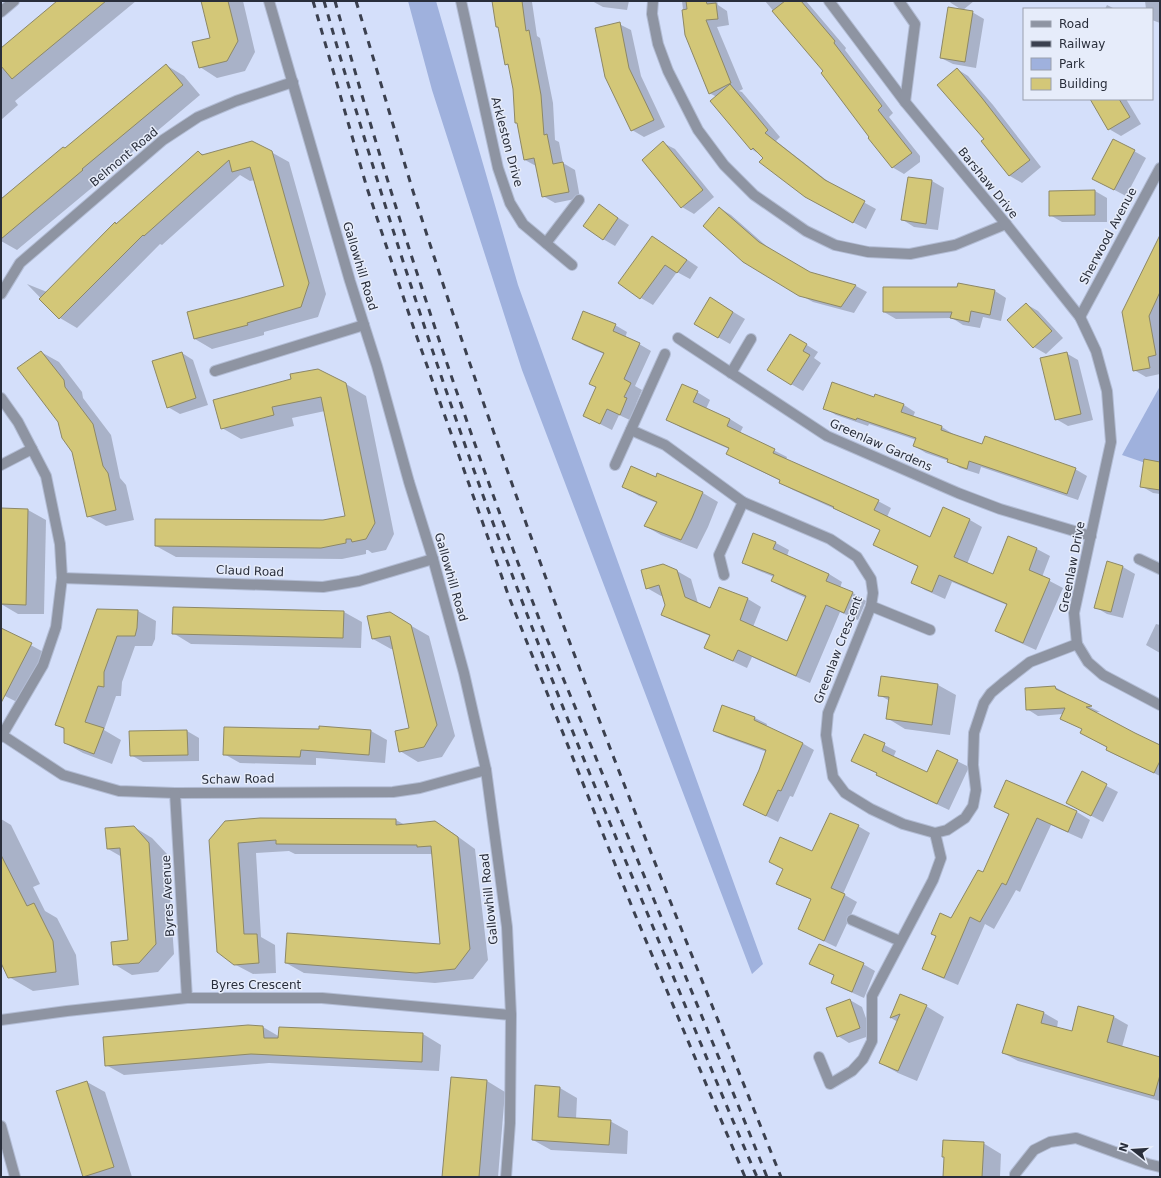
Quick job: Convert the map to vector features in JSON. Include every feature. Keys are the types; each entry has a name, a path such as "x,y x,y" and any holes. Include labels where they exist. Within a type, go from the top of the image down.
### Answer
{"street":[{"path":"1,12 14,1"},
{"name":"Gallowhill Road","path":"269,1 377,366 409,482 433,559 464,673 486,770 507,927 511,1015 510,1123 506,1177"},
{"name":"Arkleston Drive","path":"460,1 498,168 510,203 523,224 572,265"},
{"path":"652,1 652,14 658,44 668,71 698,130 724,165 754,195 806,232 835,245 868,252 910,254 955,245 1006,224"},
{"name":"Barshaw Drive","path":"829,1 905,102 1006,224 1080,318 1096,351 1107,391"},
{"path":"898,1 916,24 905,102"},
{"name":"Belmont Road","path":"1,294 20,263 163,140 198,117 236,101 293,82"},
{"name":"Sherwood Avenue","path":"1080,318 1160,168"},
{"path":"546,243 579,200"},
{"path":"215,371 364,325"},
{"name":"Greenlaw Gardens","path":"678,338 827,436 958,493 1000,509 1091,536"},
{"path":"731,373 751,339"},
{"path":"615,465 665,354"},
{"name":"Greenlaw Drive","path":"1107,391 1111,442 1074,613 1077,644 1088,662 1103,675 1160,705"},
{"path":"1,398 18,422 46,476 60,544 62,578 56,627 43,665 2,736"},
{"name":"Greenlaw Crescent","path":"631,430 666,445 742,502 830,539 857,557 871,579 873,593 871,606 828,713 826,735 833,777 845,794 871,809 904,824 935,833"},
{"path":"1,465 32,449"},
{"path":"724,575 719,555 742,502"},
{"name":"Claud Road","path":"62,578 323,587 359,581 433,559"},
{"path":"1139,559 1160,569"},
{"path":"871,606 930,630"},
{"path":"819,1057 830,1084 852,1071 863,1059 872,1041 872,996 933,880 941,858 935,833 947,830 965,818 974,806 976,790 973,765 974,733 984,703 991,693 1030,662 1077,644"},
{"name":"Schaw Road","path":"2,736 63,775 119,791 175,793 393,792 420,788 486,770"},
{"name":"Byres Avenue","path":"175,793 187,998"},
{"path":"852,920 900,941"},
{"name":"Byres Crescent","path":"1,1020 187,998 322,998 511,1015"},
{"path":"1,1126 15,1177"},
{"path":"1015,1177 1015,1174 1034,1150 1050,1142 1076,1138 1160,1167"}],"green space":[{"path":"408,1 436,1 518,285 763,964 752,974 522,370 432,90"},
{"path":"1160,386 1160,468 1122,455"}],"building":[{"path":"57,1 106,1 12,79 1,66 1,48"},
{"path":"201,1 228,1 238,41 227,61 199,68 192,42 210,38"},
{"path":"492,1 522,1 526,31 529,30 541,95 544,135 547,134 553,164 563,162 569,192 542,197 534,158 524,160 517,123 515,123 513,89 508,64 505,65 498,27 496,27"},
{"path":"686,1 706,1 707,4 716,3 718,19 706,20 731,83 709,94 685,35 682,10 687,9"},
{"path":"785,1 801,1 835,41 834,43 882,106 878,110 912,153 892,168 868,138 869,137 821,73 823,71 772,11"},
{"path":"948,7 973,11 965,62 940,58"},
{"path":"620,22 629,68 654,120 631,131 605,77 595,28"},
{"path":"166,64 183,85 1,239 1,199"},
{"path":"957,68 1030,160 1009,176 981,141 984,139 937,85"},
{"path":"730,84 768,130 765,133 825,180 865,201 853,223 805,197 759,162 763,158 753,148 751,150 710,101"},
{"path":"1091,100 1120,100 1130,117 1108,130"},
{"path":"1113,139 1135,150 1114,190 1092,179"},
{"path":"252,141 272,151 309,283 301,307 247,323 248,325 194,339 187,312 284,286 250,167 232,172 229,160 144,236 143,235 59,319 39,299 115,222 116,224 198,151 202,155"},
{"path":"663,141 703,190 681,208 642,160"},
{"path":"908,177 932,180 926,224 901,220"},
{"path":"1095,190 1095,215 1049,216 1049,191"},
{"path":"599,204 618,218 603,240 583,226"},
{"path":"719,207 759,242 810,272 856,285 841,307 799,296 743,262 703,226"},
{"path":"1160,235 1160,292 1149,316 1156,355 1148,357 1150,368 1133,371 1122,312"},
{"path":"652,236 687,260 677,273 665,265 640,299 618,283"},
{"path":"958,283 995,290 990,315 971,311 969,322 950,318 952,312 883,312 883,287 957,287"},
{"path":"710,297 733,312 718,338 694,324"},
{"path":"1026,303 1052,331 1033,348 1007,320"},
{"path":"583,311 616,324 613,331 640,343 624,379 631,383 624,397 627,398 620,415 607,409 600,424 583,416 596,387 589,384 604,353 572,339"},
{"path":"790,334 807,344 803,351 810,355 791,385 767,370"},
{"path":"41,351 64,380 65,387 93,424 103,466 108,473 116,510 87,517 72,452 62,438 58,422 17,368"},
{"path":"182,352 196,398 167,408 152,361"},
{"path":"1067,352 1081,414 1055,420 1040,358"},
{"path":"318,369 346,383 375,523 366,539 352,542 351,539 346,539 346,543 321,548 155,546 155,519 323,520 345,516 321,397 272,407 274,415 221,429 213,400 291,379 290,374"},
{"path":"832,382 874,397 875,394 904,404 901,412 942,426 941,430 982,444 985,436 1076,468 1067,494 969,461 967,469 947,462 948,459 913,446 916,438 857,418 856,420 823,409"},
{"path":"682,384 698,391 693,402 730,419 727,426 775,449 773,453 879,500 874,510 930,537 943,507 970,519 954,557 993,574 1008,536 1037,548 1029,570 1050,579 1023,643 995,631 1007,604 939,575 932,592 911,583 918,566 873,545 880,530 833,508 834,507 779,483 780,480 726,454 729,448 666,420"},
{"path":"1144,459 1160,462 1160,490 1140,487"},
{"path":"631,466 656,477 657,473 703,492 681,540 644,526 657,502 622,487"},
{"path":"1,508 28,509 26,605 1,604"},
{"path":"753,533 776,542 773,549 829,574 826,581 853,592 844,613 826,605 796,676 738,650 733,661 704,648 710,635 661,615 665,605 659,585 646,589 641,570 663,564 677,570 685,597 710,608 719,587 748,598 740,620 787,641 806,596 771,581 774,575 742,563"},
{"path":"1107,561 1123,566 1111,612 1094,608"},
{"path":"173,607 344,611 343,638 172,634"},
{"path":"97,609 138,610 135,636 117,636 104,672 104,687 98,686 85,722 104,728 94,754 64,743 64,728 55,725"},
{"path":"390,612 411,625 437,725 424,747 399,752 395,731 409,728 390,636 372,639 367,616"},
{"path":"1,628 32,643 1,703"},
{"path":"881,676 938,684 932,725 886,719 889,697 878,696"},
{"path":"1055,686 1056,689 1092,706 1086,707 1160,745 1160,761 1154,773 1106,750 1107,747 1080,733 1082,729 1060,719 1065,708 1026,710 1025,688"},
{"path":"722,705 755,717 754,720 803,743 781,791 778,790 766,816 743,805 759,770 766,750 713,731"},
{"path":"319,726 371,730 369,755 301,750 300,757 223,755 224,727 319,729"},
{"path":"187,730 188,755 130,756 129,731"},
{"path":"864,734 885,743 882,751 927,772 937,750 958,760 937,804 876,775 877,773 851,761"},
{"path":"1082,771 1107,784 1091,816 1066,803"},
{"path":"1006,780 1077,811 1068,832 1037,818 1006,885 1002,883 980,922 970,917 944,978 922,969 936,936 931,934 940,913 951,918 978,870 983,872 1009,814 994,807"},
{"path":"830,813 859,825 831,888 845,894 824,941 798,929 811,899 776,884 783,869 769,862 780,837 812,851"},
{"path":"260,818 396,819 396,825 435,821 458,837 470,949 455,969 416,973 285,963 287,933 440,944 431,846 276,844 276,840 238,843 244,934 257,934 259,963 234,965 217,952 209,840 225,821"},
{"path":"134,826 149,843 156,944 139,963 113,965 111,942 128,940 120,848 107,849 105,828"},
{"path":"1,855 27,906 34,903 53,941 56,972 8,978 1,963"},
{"path":"819,944 864,963 852,992 831,983 834,975 809,964"},
{"path":"900,994 927,1005 898,1071 879,1063 900,1014 890,1018"},
{"path":"850,999 860,1028 837,1037 826,1008"},
{"path":"1017,1004 1044,1012 1041,1023 1072,1031 1078,1006 1114,1016 1107,1042 1160,1057 1160,1075 1154,1096 1002,1053"},
{"path":"248,1025 263,1026 264,1038 278,1038 279,1027 423,1033 422,1062 251,1054 105,1066 103,1037"},
{"path":"451,1077 487,1080 479,1177 442,1177"},
{"path":"87,1081 114,1167 83,1177 56,1091"},
{"path":"535,1085 560,1087 558,1117 611,1120 609,1145 532,1140"},
{"path":"943,1140 984,1142 982,1177 943,1177"}],"railway":[{"path":"313,1 367,188 413,326 509,597 634,912 745,1177"},
{"path":"324,1 396,241 449,399 505,557 578,745 757,1177"},
{"path":"335,1 381,160 406,239 485,474 543,629 767,1177"},
{"path":"356,1 425,228 465,349 551,593 615,761 781,1177"}]}
